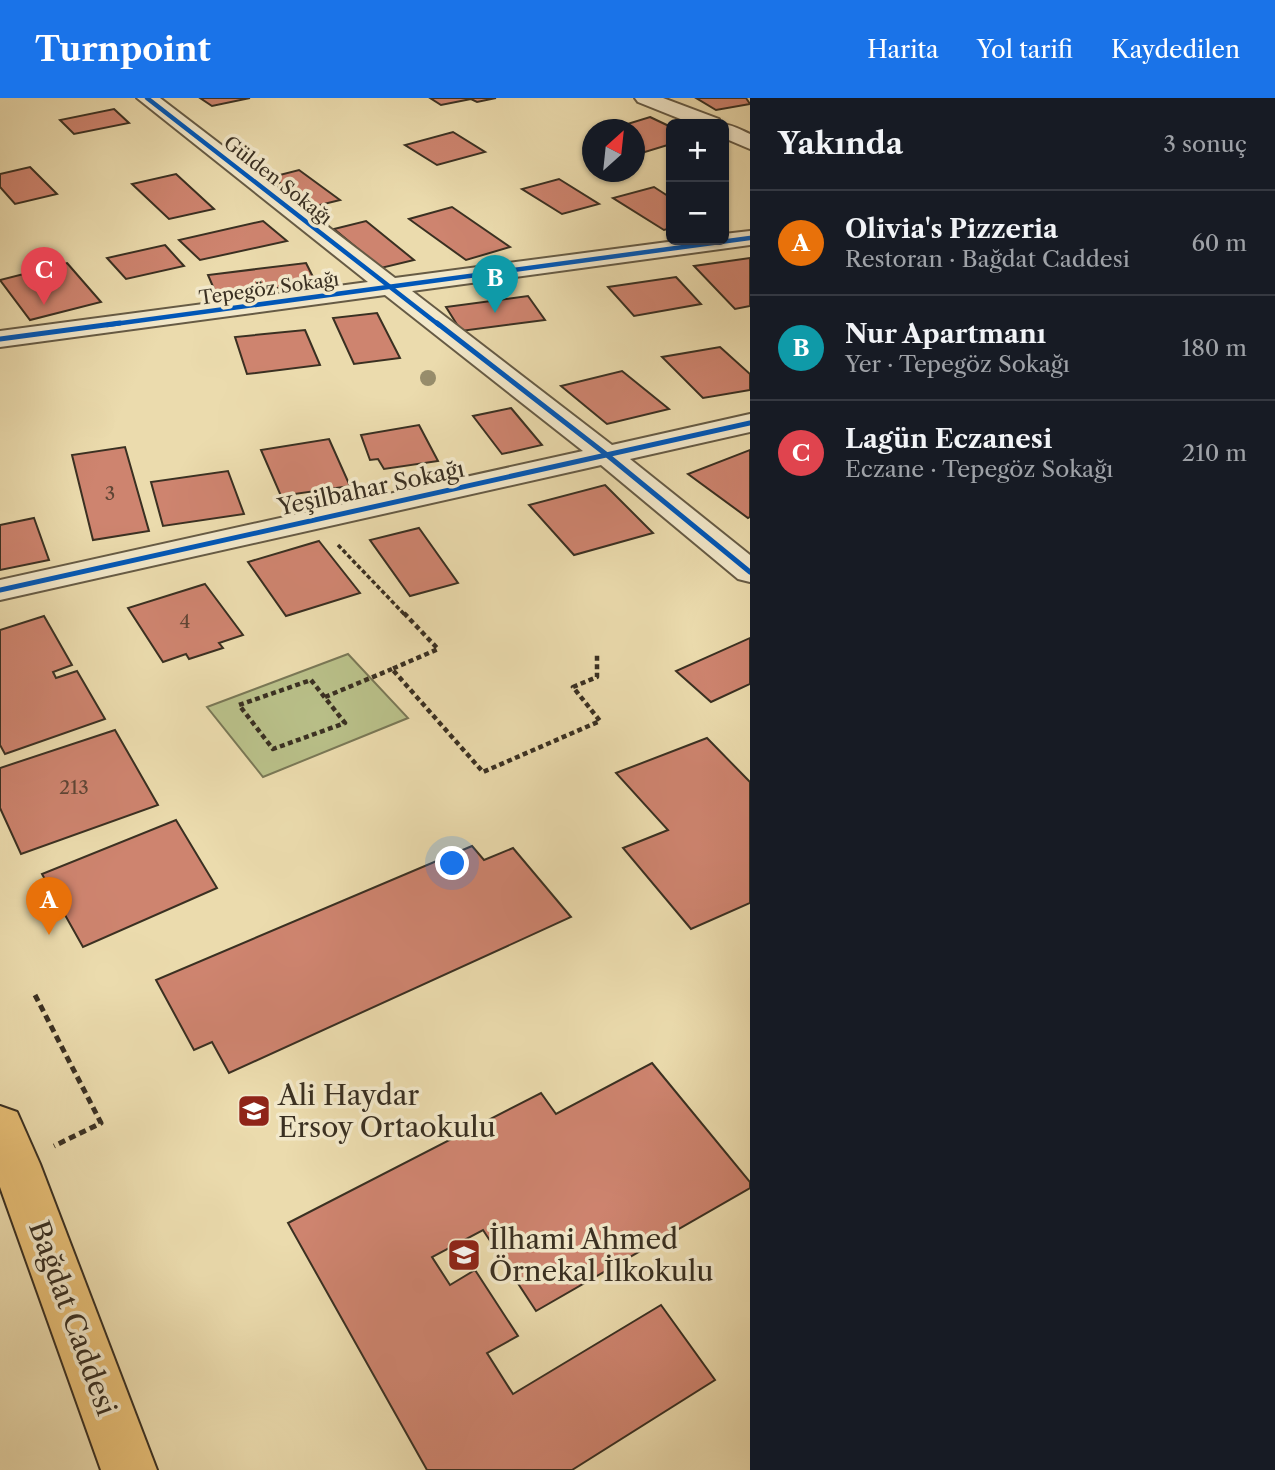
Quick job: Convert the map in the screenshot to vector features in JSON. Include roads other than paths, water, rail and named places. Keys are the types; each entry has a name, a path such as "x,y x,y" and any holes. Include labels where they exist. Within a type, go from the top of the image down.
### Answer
{"main road":[{"name":"Bağdat Caddesi","path":"0,1127 129,1470"}],"street":[{"name":"Gülden Sokağı","path":"147,98 607,455 750,572"},
{"path":"645,98 698,119"},
{"path":"729,132 750,142"},
{"name":"Tepegöz Sokağı","path":"0,339 750,239"},
{"name":"Yeşilbahar Sokağı","path":"0,590 750,423"}],"place":[{"name":"Lagün Eczanesi","path":"44,305"},
{"name":"Nur Apartmanı","path":"495,313"},
{"name":"Olivia's Pizzeria","path":"49,935"},
{"name":"Ali Haydar Ersoy Ortaokulu","path":"254,1111"},
{"name":"İlhami Ahmed Örnekal İlkokulu","path":"464,1255"}]}
